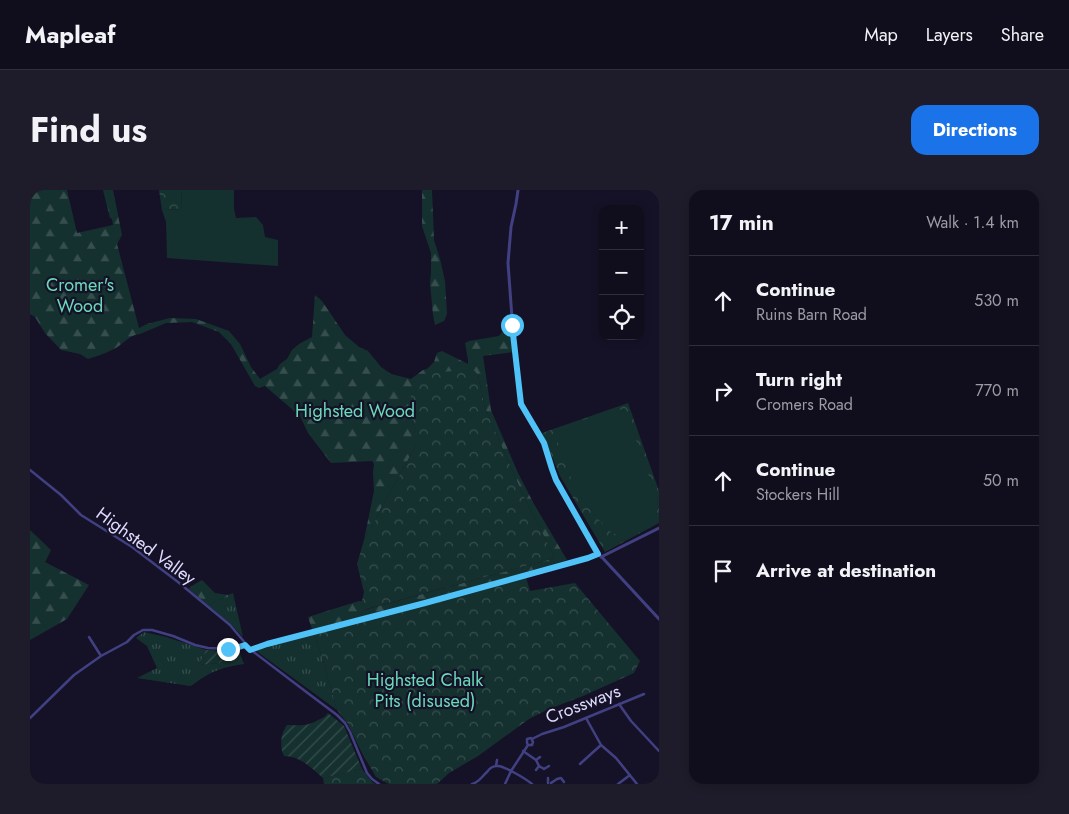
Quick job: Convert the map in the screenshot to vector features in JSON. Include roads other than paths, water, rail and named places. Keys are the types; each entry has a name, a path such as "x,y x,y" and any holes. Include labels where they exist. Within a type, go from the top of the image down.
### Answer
{"street":[{"path":"518,190 511,227 508,263 515,359 521,404 544,443 556,480 598,554 659,619"},
{"name":"Highsted Valley","path":"30,470 81,514 132,547 222,618 250,650 305,690 345,723 367,772 379,784"},
{"path":"601,557 659,528"},
{"path":"250,650 598,554"},
{"path":"30,718 74,675 143,630 173,636 208,648 229,649 245,645"},
{"path":"89,637 101,656"},
{"name":"Crossways","path":"505,784 528,745 526,743 527,739 532,739 564,727 645,693"},
{"path":"619,704 631,721 659,751"},
{"path":"586,718 601,745 616,758 637,784"},
{"path":"580,764 601,745"},
{"path":"523,752 536,760 539,766 544,769 549,766"},
{"path":"536,760 540,757"},
{"path":"496,766 497,760"},
{"path":"472,784 479,782 488,770 499,766 532,784"},
{"path":"536,770 539,766"},
{"path":"618,784 630,775"},
{"path":"548,778 548,783 559,778 564,782"}],"park label":[{"name":"Cromer's Wood","path":"80,295"},
{"name":"Highsted Wood","path":"355,411"},
{"name":"Highsted Chalk Pits (disused)","path":"425,690"}]}
